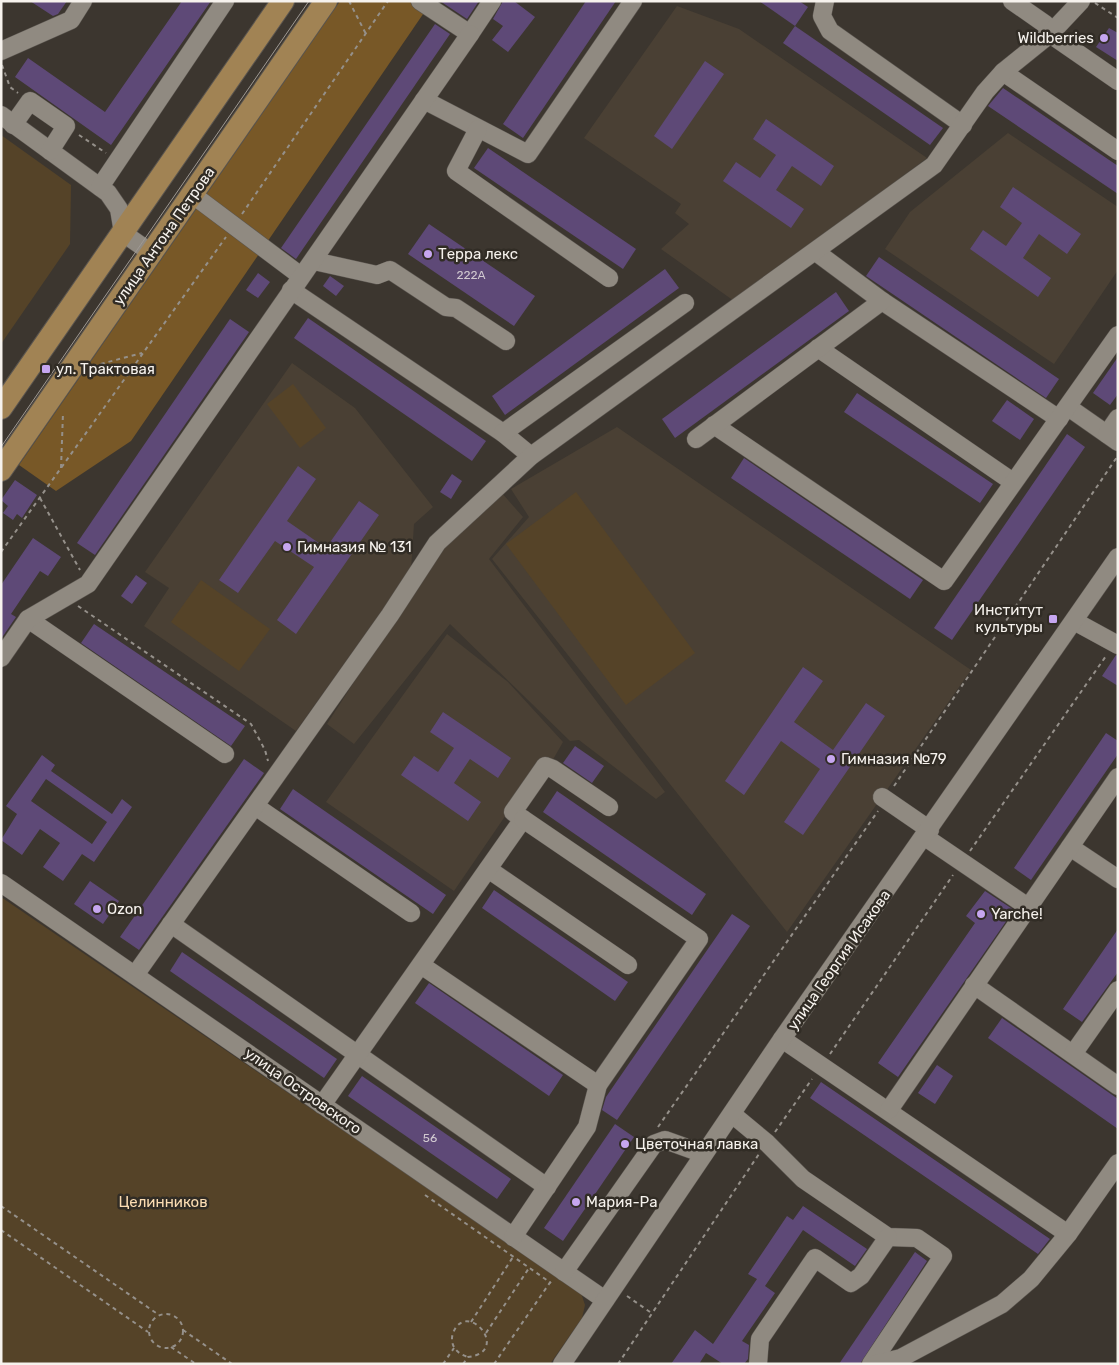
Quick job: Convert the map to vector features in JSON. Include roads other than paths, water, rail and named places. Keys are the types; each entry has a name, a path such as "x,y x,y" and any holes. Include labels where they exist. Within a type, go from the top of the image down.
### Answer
{"main road":[{"path":"1,408 283,1"},
{"name":"улица Антона Петрова","path":"1,470 153,254 326,1"}],"street":[{"path":"1,52 71,20 83,1"},
{"path":"100,187 225,1"},
{"path":"420,1 470,34"},
{"path":"1,658 28,619 88,584 296,283 314,262 492,1"},
{"path":"424,100 528,154 633,1"},
{"path":"825,1 822,16 830,31 963,125"},
{"path":"1012,1 1046,24 1050,34 1118,81"},
{"path":"135,975 273,780 386,612 437,543 531,456 934,165 985,92 1003,72 1050,34 1081,1"},
{"path":"1003,72 1118,151"},
{"path":"50,151 66,126 30,101 7,120 108,193 118,209 123,233 153,254"},
{"path":"478,129 456,170 609,278"},
{"path":"193,195 234,226 296,283 503,433 531,456"},
{"path":"816,252 882,301 1064,413 1112,438 1118,418"},
{"path":"314,262 377,275 390,270 446,307 456,308 506,341"},
{"path":"696,439 882,301"},
{"path":"503,433 684,303"},
{"path":"714,425 944,582 1118,336"},
{"path":"818,348 1013,482"},
{"name":"улица Георгия Исакова","path":"562,1364 782,1039 928,833 1118,557"},
{"path":"28,619 225,754"},
{"path":"1074,621 1116,644"},
{"path":"513,1237 587,1127 598,1085 698,939 514,812 545,766 553,769 609,807"},
{"path":"889,1110 1118,777"},
{"path":"884,798 962,862 1028,907"},
{"path":"255,806 411,913"},
{"path":"322,1105 523,819"},
{"path":"1070,847 1118,879"},
{"path":"488,869 628,966"},
{"name":"улица Островского","path":"1,883 605,1300"},
{"path":"171,924 547,1187"},
{"path":"421,965 598,1085"},
{"path":"974,985 1118,1086"},
{"path":"1072,1054 1118,990"},
{"path":"782,1039 889,1110 1068,1234"},
{"path":"732,1114 767,1143 802,1178 888,1236 917,1238 943,1256 871,1364"},
{"path":"562,1271 654,1144 665,1140 704,1154"},
{"path":"876,1364 901,1358 1002,1304 1031,1279 1068,1234 1118,1163"},
{"path":"758,1364 760,1339 815,1258 851,1282 860,1276 888,1236"}],"tram line":[{"path":"1,447 309,1"}],"place":[{"name":"Wildberries","path":"1104,38"},
{"name":"Терра лекс","path":"428,254"},
{"name":"ул. Трактовая","path":"46,369"},
{"name":"Гимназия № 131","path":"287,547"},
{"name":"Институт культуры","path":"1053,619"},
{"name":"Гимназия №79","path":"831,759"},
{"name":"Ozon","path":"97,909"},
{"name":"Yarche!","path":"981,914"},
{"name":"Цветочная лавка","path":"625,1144"},
{"name":"Мария-Ра","path":"576,1202"}],"park label":[{"name":"Целинников","path":"163,1202"}]}
